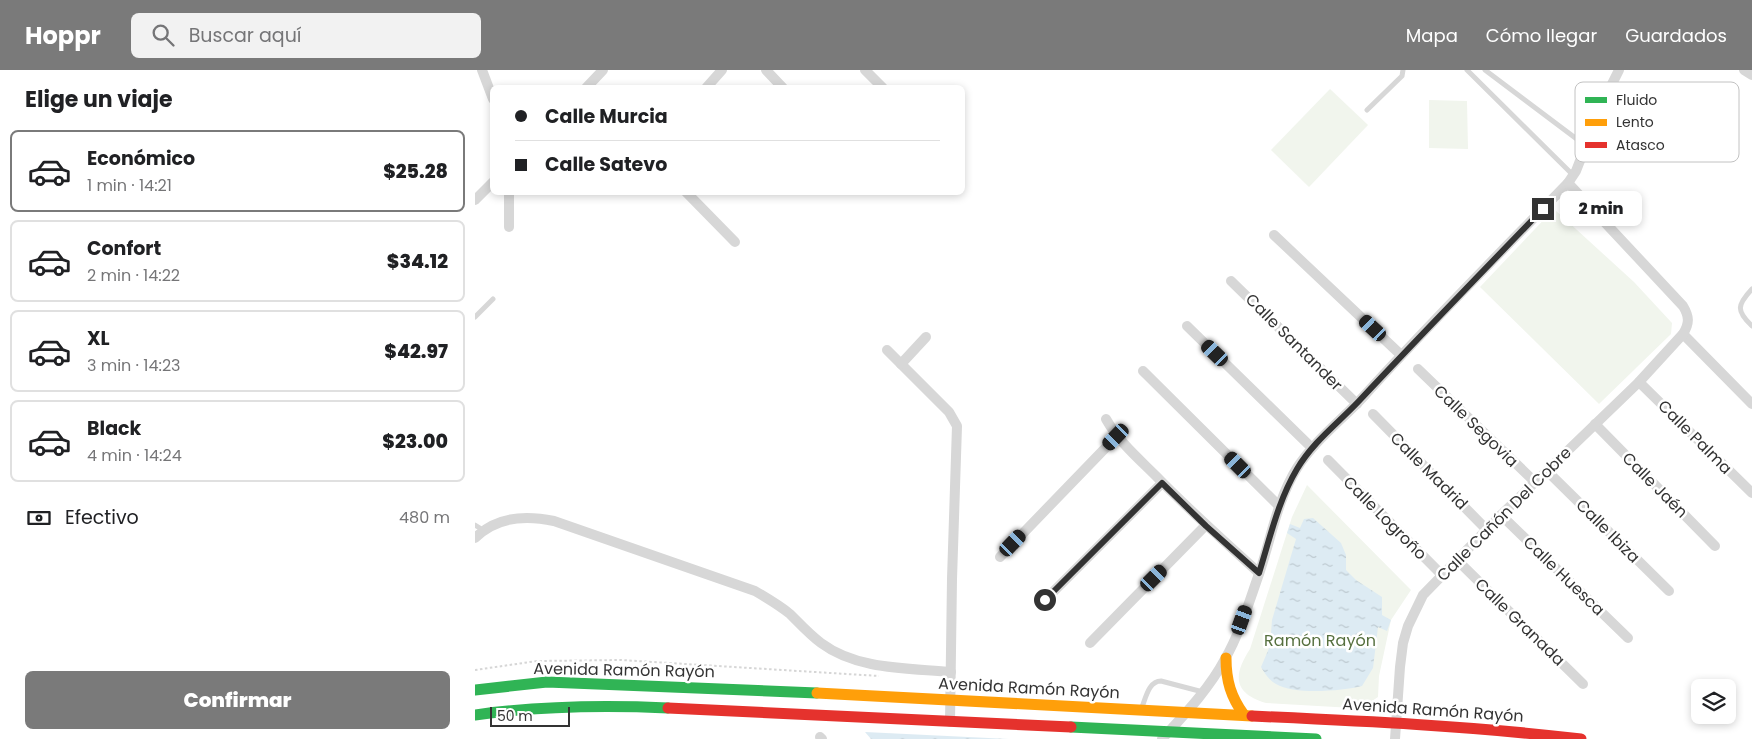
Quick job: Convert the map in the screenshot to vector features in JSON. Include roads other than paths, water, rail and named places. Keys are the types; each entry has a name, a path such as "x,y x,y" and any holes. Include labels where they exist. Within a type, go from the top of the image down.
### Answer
{"main road":[{"path":"1226,658 1228,689 1233,700 1244,715"},
{"name":"Avenida Ramón Rayón","path":"475,690 547,682 581,682 1396,723 1581,739"},
{"path":"475,715 506,710 615,706 1083,728 1166,736 1316,739"},
{"path":"1083,728 1094,739"}],"street":[{"path":"482,70 490,91"},
{"path":"589,85 603,70"},
{"path":"709,85 722,70"},
{"path":"766,70 780,85"},
{"path":"865,70 880,85"},
{"path":"1613,82 1619,70"},
{"path":"1744,70 1752,75"},
{"path":"1166,736 1188,712 1226,658 1259,573 1279,506 1297,469 1311,447 1357,404 1401,355 1571,179 1579,162"},
{"path":"1571,179 1683,306 1688,319 1686,330 1752,404"},
{"path":"475,200 490,185"},
{"path":"509,195 509,227"},
{"path":"689,195 735,242"},
{"path":"1275,235 1401,355"},
{"name":"Calle Santander","path":"1231,281 1357,404"},
{"path":"1187,326 1311,447"},
{"name":"Calle Cañón Del Cobre","path":"1395,739 1399,667 1408,626 1423,595 1501,514 1639,382 1686,330"},
{"path":"901,364 925,337"},
{"path":"887,350 949,412 957,426 950,722"},
{"name":"Calle Segovia","path":"1418,369 1535,482"},
{"path":"1143,371 1279,506"},
{"name":"Calle Palma","path":"1639,382 1752,493"},
{"name":"Calle Madrid","path":"1373,414 1486,529"},
{"path":"1106,419 1116,437 1206,526 1259,573"},
{"name":"Calle Jaén","path":"1595,424 1715,546"},
{"path":"1000,557 1116,437"},
{"name":"Calle Logroño","path":"1328,460 1442,575"},
{"name":"Calle Ibiza","path":"1547,471 1669,591"},
{"path":"1045,600 1162,483"},
{"name":"Calle Huesca","path":"1501,514 1628,638"},
{"path":"475,538 479,527 515,517 538,517 555,521 755,591 789,613 819,642 834,652 872,664 951,672"},
{"path":"1090,642 1206,526"},
{"name":"Calle Granada","path":"1456,559 1583,684"}],"lane":[{"path":"1367,110 1402,76 1403,70"},
{"path":"1467,70 1571,179"},
{"path":"1485,70 1575,138"},
{"path":"1752,289 1743,299 1740,308 1743,318 1752,326"},
{"path":"475,316 493,299"},
{"path":"1141,710 1152,684 1156,681 1203,692"}],"water":[{"name":"Ramón Rayón","path":"1313,518 1341,543 1346,555 1346,570 1356,580 1382,597 1382,615 1391,620 1387,631 1378,627 1373,668 1362,686 1331,690 1294,690 1274,682 1267,677 1261,667 1270,646 1272,620 1296,539 1287,533 1290,524 1300,528 1304,519"},
{"path":"865,732 1009,739 871,739"}]}
